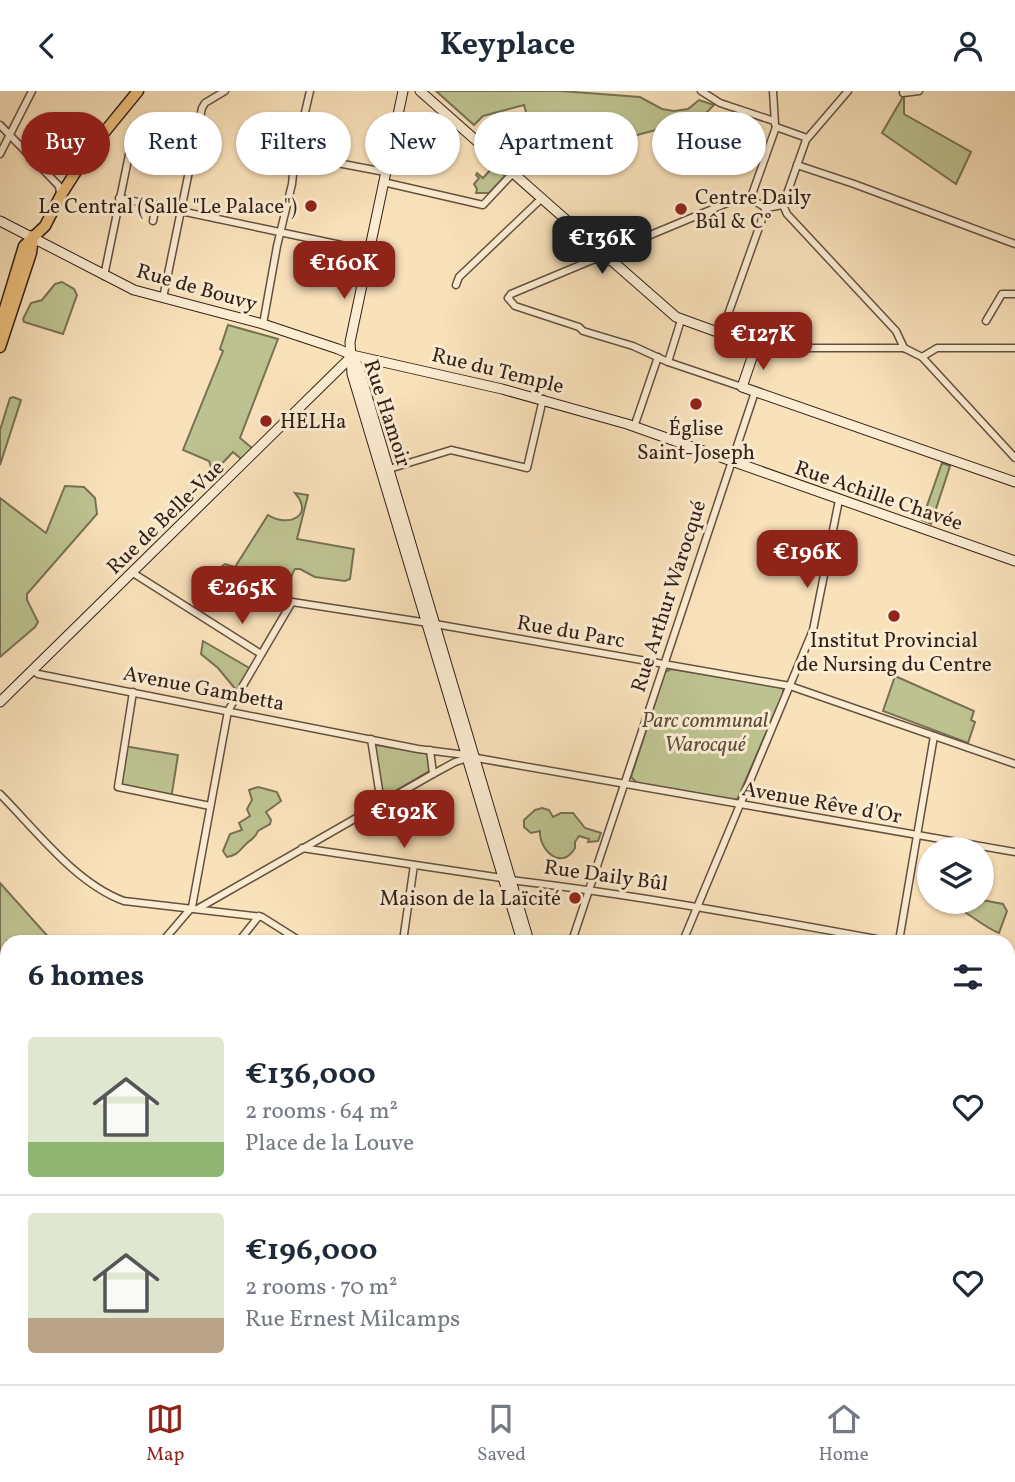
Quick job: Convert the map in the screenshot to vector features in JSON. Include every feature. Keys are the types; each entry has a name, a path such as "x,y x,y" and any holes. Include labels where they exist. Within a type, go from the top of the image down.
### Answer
{"main road":[{"path":"0,325 24,246 45,226 60,191 138,91"},
{"path":"0,347 31,253 32,238"}],"street":[{"path":"0,154 32,91"},
{"path":"203,112 205,103 226,91"},
{"path":"305,112 310,91"},
{"path":"351,357 350,342 403,91"},
{"path":"420,91 474,139"},
{"path":"701,91 720,103 807,138"},
{"path":"748,199 775,124 773,91"},
{"path":"848,91 807,138 783,205 787,214 896,331 904,348"},
{"path":"903,93 919,91"},
{"path":"0,125 60,191"},
{"path":"797,165 1015,244"},
{"path":"351,169 483,205 511,175"},
{"path":"104,276 124,172"},
{"path":"163,298 188,175"},
{"path":"263,324 293,175"},
{"path":"515,175 542,198 602,261 733,199 748,199 766,208 783,205"},
{"path":"119,198 281,231 368,253"},
{"path":"456,285 459,277 542,198"},
{"path":"153,221 156,205"},
{"path":"721,334 766,208"},
{"name":"Rue de Bouvy","path":"0,221 134,290 263,324 338,349 351,357"},
{"path":"597,253 511,294 508,298 514,306 633,346 668,362 1015,482"},
{"path":"611,255 681,320 762,348 904,348 922,357 1015,458"},
{"path":"986,321 1002,294 1015,293"},
{"path":"668,362 681,320"},
{"path":"742,387 756,346"},
{"path":"922,357 937,348 1015,348"},
{"name":"Rue du Temple","path":"351,357 543,399 731,461"},
{"name":"Rue Hamoir","path":"351,357 359,369 389,469 520,935"},
{"name":"Rue Hamoir","path":"351,357 352,373 431,623"},
{"name":"Rue de Belle-Vue","path":"0,702 228,481 306,399 351,357"},
{"path":"634,427 658,357"},
{"name":"Rue Arthur Warocqué","path":"574,935 755,392"},
{"path":"389,469 451,450 527,468 543,399"},
{"name":"Rue Achille Chavée","path":"731,461 1015,561"},
{"path":"685,935 813,630 839,500"},
{"path":"133,573 261,654 228,711 210,806 196,907"},
{"name":"Rue du Parc","path":"261,654 292,602 431,623 790,686 1015,764"},
{"name":"Avenue Gambetta","path":"32,670 38,674 418,750 470,757"},
{"path":"133,692 118,787 210,806"},
{"path":"900,935 934,736"},
{"path":"371,739 381,803"},
{"path":"430,750 433,774"},
{"path":"169,935 196,907 433,774 470,757"},
{"name":"Avenue Rêve d'Or","path":"470,757 917,837"},
{"path":"0,794 79,875 124,901 259,916 291,935"},
{"name":"Rue Daily Bûl","path":"302,848 590,889 854,935"},
{"name":"Avenue Rêve d'Or","path":"994,849 1015,852"},
{"path":"404,935 414,865"},
{"name":"Rue Hamoir","path":"506,879 527,935"},
{"path":"244,935 259,916"}],"green space":[{"path":"436,91 561,91 640,97 662,109 674,111 688,109 699,100 714,105 707,112 652,112 652,131 638,135 638,112 526,112 524,105 498,112 474,112 474,125"},
{"path":"904,95 904,114 971,152 956,184 882,133"},
{"path":"476,175 483,178 486,175 505,176 489,193 476,193 474,184 479,178"},
{"path":"62,282 74,289 77,295 63,334 24,322 31,303 42,300 55,284"},
{"path":"228,325 278,339 240,438 252,448 241,459 233,452 213,473 209,461 183,450 223,351 220,349"},
{"path":"10,398 21,400 0,465 0,430"},
{"path":"942,463 950,466 931,524 922,520"},
{"path":"65,486 84,487 95,498 97,514 27,594 27,600 38,622 0,657 0,498 46,533"},
{"path":"295,493 308,495 297,539 354,549 350,579 345,581 315,577 295,569 286,598 263,584 243,597 234,598 229,595 212,573 225,564 235,567 268,515 276,519 291,520 301,513 300,501"},
{"path":"203,641 251,669 237,691 218,668 201,654"},
{"name":"Parc communal Warocqué","path":"671,669 783,687 783,694 737,800 638,784 631,777 665,672"},
{"path":"895,676 974,711 971,720 975,722 968,743 883,711"},
{"path":"124,746 178,755 171,799 118,785"},
{"path":"374,746 429,754 431,770 390,794 383,795"},
{"path":"258,787 277,792 281,801 266,812 271,820 270,824 258,831 238,852 227,857 223,851 230,834 242,830 239,823 250,816 247,809 252,800 249,790"},
{"path":"535,810 549,810 553,817 561,813 573,813 585,828 601,833 598,841 588,842 589,839 579,836 570,855 564,858 552,856 543,845 540,831 531,833 524,827 524,820"},
{"path":"0,883 47,935 0,935"},
{"path":"994,902 1003,904 1007,911 999,933 967,914 994,914"}],"place":[{"name":"Le Central (Salle \"Le Palace\")","path":"311,206"},
{"name":"Centre Daily Bûl & C°","path":"681,209"},
{"name":"Église Saint-Joseph","path":"696,404"},
{"name":"HELHa","path":"266,421"},
{"name":"Institut Provincial de Nursing du Centre","path":"894,616"},
{"name":"Maison de la Laïcité","path":"575,898"}]}
